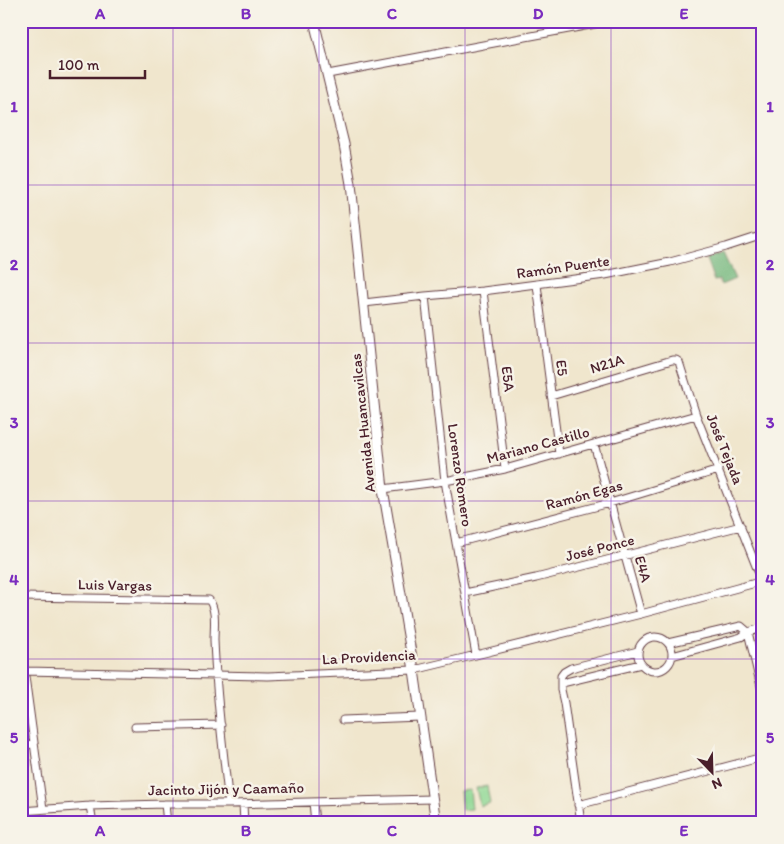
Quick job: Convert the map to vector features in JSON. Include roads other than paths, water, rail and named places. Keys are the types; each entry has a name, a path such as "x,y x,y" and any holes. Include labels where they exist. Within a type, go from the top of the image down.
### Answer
{"street":[{"name":"Avenida Huancavilcas","path":"314,21 344,144 351,184 383,489 414,670 436,823"},
{"path":"328,74 590,26 608,21"},
{"name":"Ramón Puente","path":"364,303 537,285 605,275 670,262 763,235"},
{"name":"E5","path":"537,285 559,454"},
{"name":"E5A","path":"483,291 505,469"},
{"name":"Lorenzo Romero","path":"425,296 445,481 476,656"},
{"name":"N21A","path":"551,396 672,360"},
{"name":"José Tejada","path":"672,360 679,362 696,415 762,581"},
{"name":"Mariano Castillo","path":"383,489 445,481 505,469 696,415"},
{"name":"E4A","path":"594,444 641,614"},
{"name":"Ramón Egas","path":"456,543 610,503 719,470"},
{"name":"José Ponce","path":"465,593 536,578 741,526"},
{"name":"La Providencia","path":"25,671 268,676 414,670 641,614 762,581"},
{"name":"Luis Vargas","path":"21,597 208,600 211,603 213,612 216,674"},
{"path":"668,643 740,626 748,632 763,695"},
{"path":"672,656 741,637 748,632 761,629 763,643"},
{"path":"657,637 668,643 672,656 670,662 665,667 652,671 641,664 638,658 638,651 645,640 657,637"},
{"path":"21,647 25,671 25,703 34,744 43,809"},
{"path":"581,823 561,690 561,676 571,668 638,651"},
{"path":"562,683 641,664"},
{"path":"216,674 228,804"},
{"path":"342,720 420,717"},
{"path":"135,727 221,725"},
{"path":"21,745 34,744"},
{"path":"578,805 763,758"},
{"name":"Jacinto Jijón y Caamaño","path":"21,811 90,806 432,799"},
{"path":"314,802 315,823"},
{"path":"165,804 167,823"},
{"path":"243,804 244,823"},
{"path":"90,806 93,823"}]}
